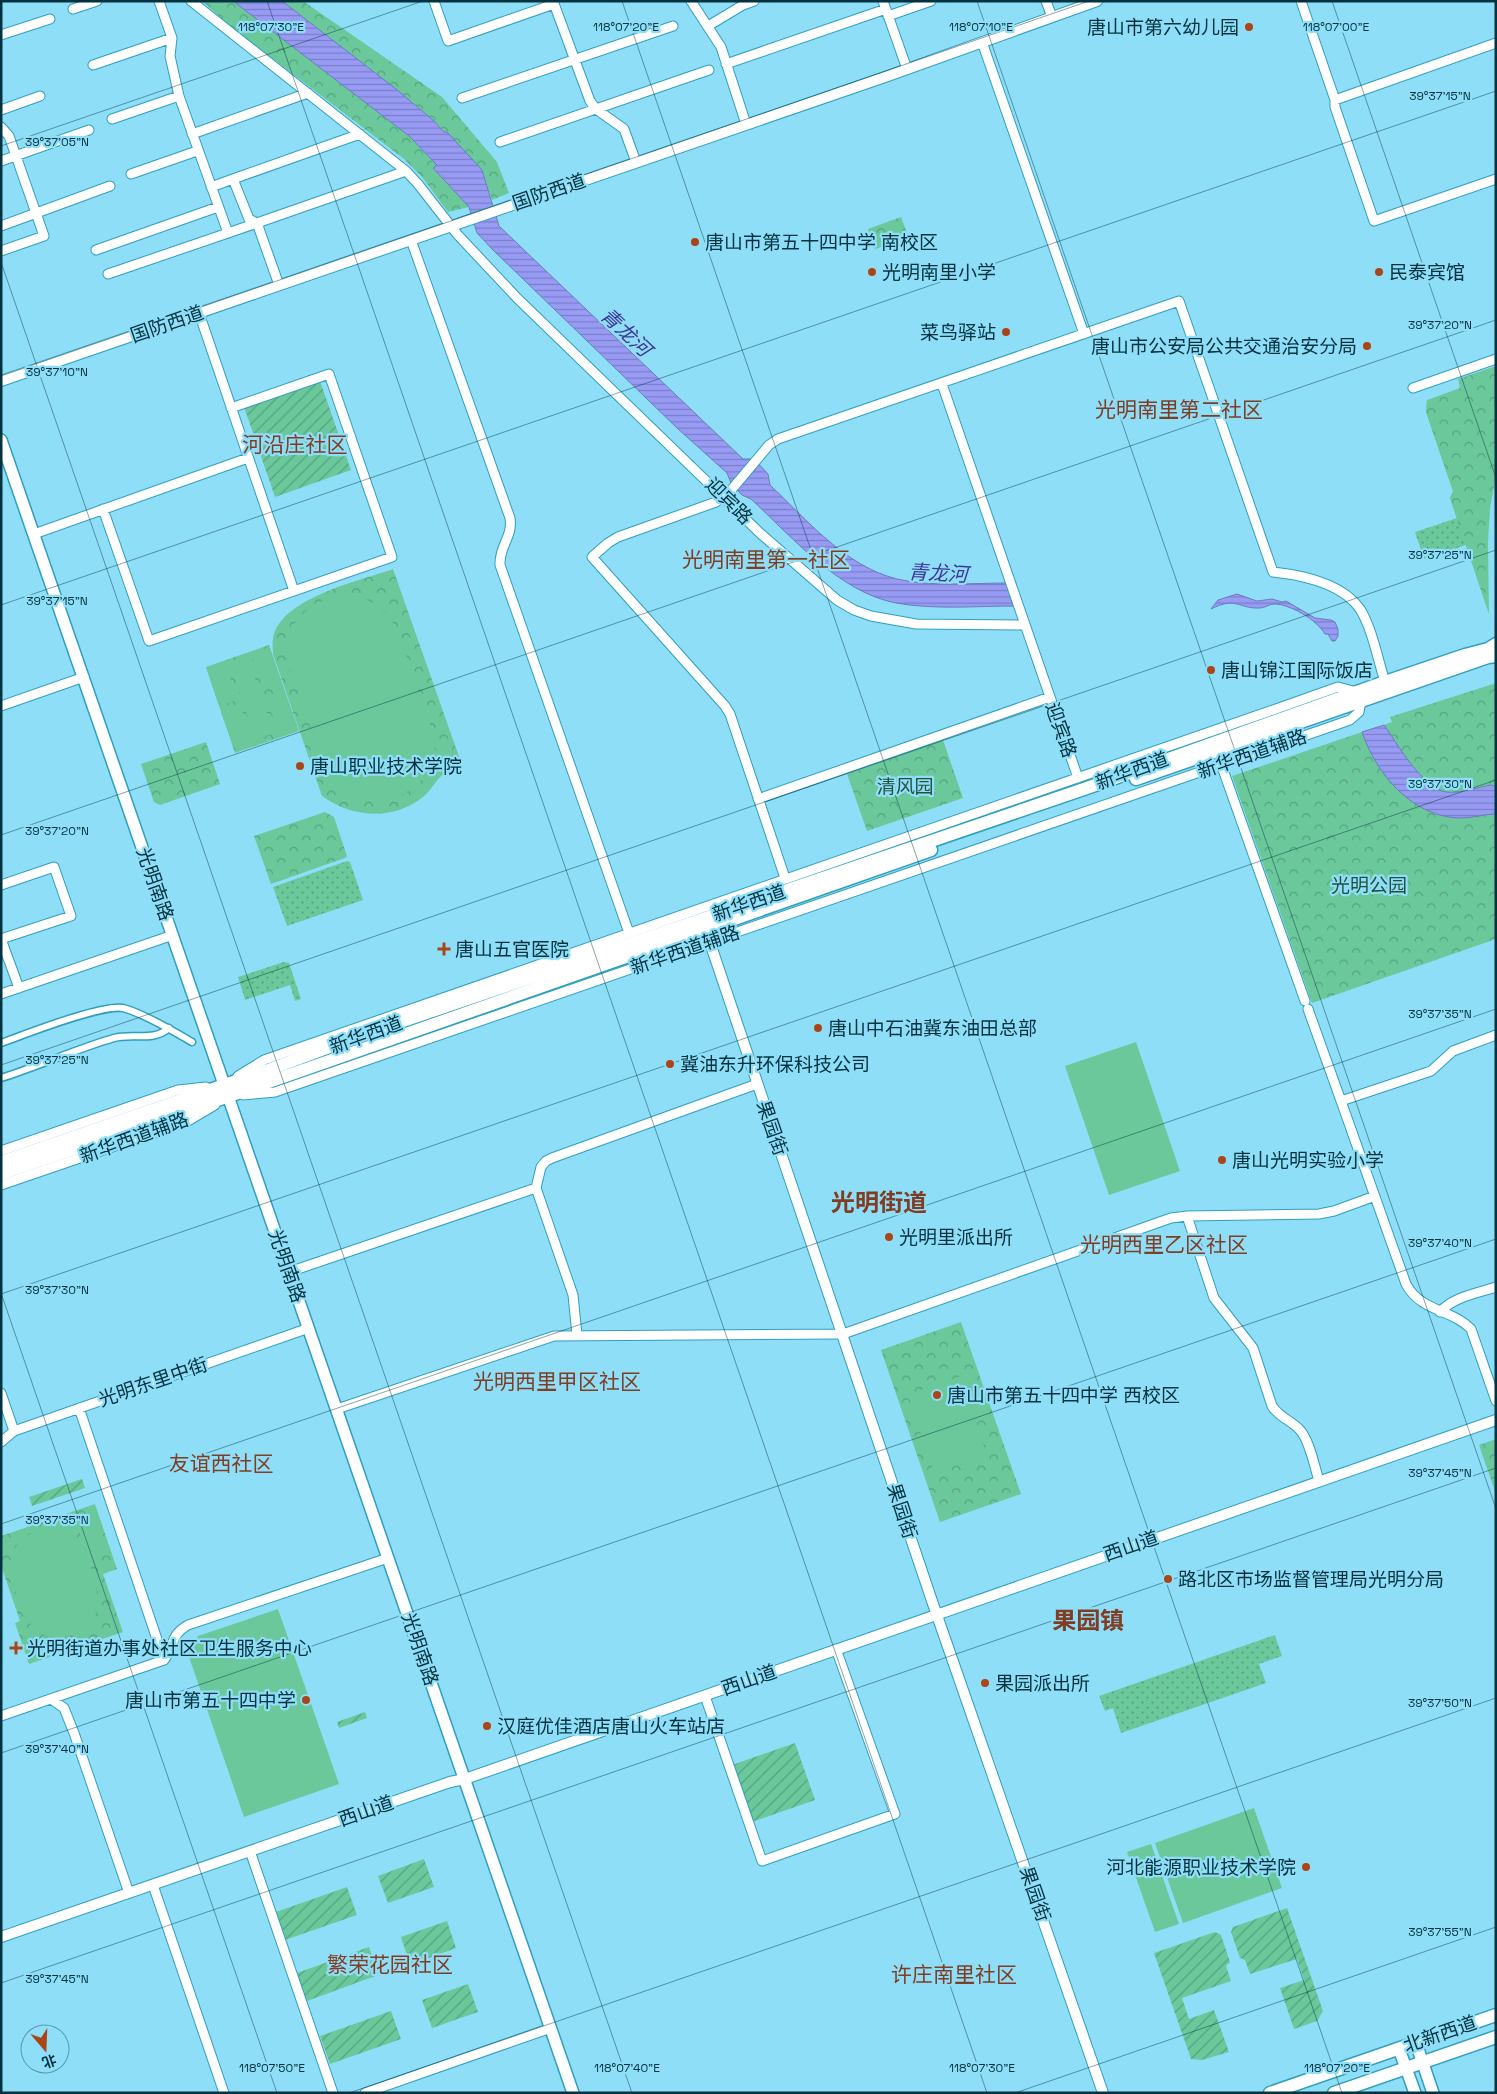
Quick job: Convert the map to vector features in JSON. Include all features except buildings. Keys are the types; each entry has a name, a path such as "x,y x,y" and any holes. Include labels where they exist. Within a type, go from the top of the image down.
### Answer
{"main road":[{"name":"光明南路","path":"1,440 573,2093"},
{"name":"新华西道","path":"1,1174 227,1091 704,928 1467,660 1496,644"},
{"name":"新华西道","path":"1,1162 227,1091 362,1035 1084,789 1261,726 1359,697 1386,682 1467,660 1496,656"},
{"name":"北新西道","path":"1270,2093 1496,2015"},
{"name":"北新西道","path":"1334,2093 1496,2037"},
{"path":"1416,2043 1433,2093"},
{"path":"1399,2049 1415,2093"}],"street":[{"path":"73,9 97,1"},
{"path":"159,1 172,38 170,56 179,96 228,233"},
{"name":"迎宾路","path":"191,1 406,171 517,298 775,546 838,600 854,610 871,616 916,624 1025,624 1078,778"},
{"path":"434,1 448,41 554,3 590,101 596,109 624,129 636,162"},
{"path":"691,1 720,47 746,124"},
{"path":"708,26 743,5 754,1"},
{"path":"726,64 886,9 931,1"},
{"path":"1046,1 1052,17"},
{"name":"国防西道","path":"1,382 412,240 456,228 504,208 907,69 1097,1"},
{"path":"1301,1 1374,221 1496,179"},
{"path":"886,9 907,69"},
{"path":"1,36 50,19"},
{"path":"462,98 673,26"},
{"path":"93,65 172,38"},
{"path":"982,42 1084,334"},
{"path":"1335,100 1496,43"},
{"path":"500,142 709,70"},
{"path":"192,134 308,93"},
{"path":"1,110 40,96"},
{"path":"112,118 179,96"},
{"path":"1,127 9,136 44,236 1,251"},
{"path":"1,161 89,130"},
{"path":"212,187 360,134"},
{"path":"131,174 198,151"},
{"path":"108,274 406,171"},
{"path":"233,179 249,219 257,223 279,286"},
{"path":"1,226 110,186"},
{"path":"96,250 218,207"},
{"path":"412,240 510,518 511,527 500,554 500,565 629,933"},
{"path":"785,878 730,714 725,706 592,557 618,537 716,502 732,489 769,445 778,439 1178,301 1273,572 1294,574 1314,580 1341,592 1350,599 1365,618 1386,682"},
{"path":"199,313 294,591"},
{"path":"1414,388 1496,360"},
{"path":"103,510 149,641 392,558 329,374 231,408"},
{"path":"942,384 1025,624"},
{"path":"34,534 248,458"},
{"path":"1467,660 1496,636"},
{"path":"1467,660 1496,661"},
{"path":"1,706 84,678"},
{"name":"新华西道辅路","path":"1,1151 178,1090 227,1091 275,1092 1350,720 1359,712 1359,697 1338,687 264,1060 227,1091 188,1121 1,1185"},
{"path":"758,799 1050,697"},
{"path":"1261,726 1276,708"},
{"path":"1221,764 1306,1005 1412,1294 1440,1312 1463,1321 1471,1329 1496,1401"},
{"path":"1,885 54,867 71,916 1,939 18,988"},
{"name":"果园街","path":"704,928 937,1614 1103,2093"},
{"path":"1,994 173,935"},
{"path":"1,1043 100,1009 122,1008 169,1028 192,1042"},
{"path":"1,1078 116,1038 163,1034 169,1028"},
{"path":"1341,1101 1432,1071 1453,1051 1496,1035"},
{"path":"577,1335 573,1295 536,1188 540,1167 546,1161 757,1084"},
{"path":"289,1272 536,1188"},
{"path":"337,1409 554,1336 843,1334 1171,1218 1187,1216 1319,1214 1334,1211 1375,1196"},
{"path":"1187,1216 1214,1298 1253,1348 1272,1406 1277,1413 1305,1436 1319,1481"},
{"path":"1440,1312 1446,1306 1458,1300 1496,1288"},
{"name":"光明东里中街","path":"1,1442 14,1431 309,1328"},
{"path":"1,1393 14,1431"},
{"path":"80,1408 164,1660"},
{"name":"西山道","path":"1,1937 450,1782 465,1779 1496,1420"},
{"path":"1,1716 164,1660 169,1654 174,1636 188,1625 388,1558"},
{"path":"705,1696 762,1861 894,1814 836,1649"},
{"path":"51,1699 64,1708 129,1893"},
{"path":"250,1851 333,2093"},
{"path":"153,1885 224,2093"},
{"path":"365,2093 551,2028"}],"green space":[{"path":"202,1 233,1 386,118 409,136 437,166 433,168 469,207 448,212 422,177 404,159 229,25"},
{"path":"282,1 303,1 442,97 497,162 509,193 492,200 482,170 434,121 396,89"},
{"path":"901,217 909,238 875,249 868,229"},
{"path":"1496,366 1496,476 1490,508 1488,543 1489,614 1450,498 1453,491 1426,412 1427,400 1460,388 1458,379"},
{"path":"320,381 351,470 275,497 244,407"},
{"path":"1427,400 1489,614 1466,545 1424,559 1415,532 1457,518 1450,498 1453,491 1426,412"},
{"path":"393,569 463,768 444,774 423,797 411,805 386,813 372,814 346,809 322,796 273,654 273,641 279,625 290,612 305,602 323,593"},
{"path":"353,595 374,603 389,617 397,630 434,735 434,755 427,772 415,786 400,796 383,801 365,801 348,795 330,778 289,668 287,651 289,637 294,625 302,615 311,607 324,601"},
{"path":"269,645 299,731 235,753 206,667"},
{"path":"270,648 282,684 264,691 251,655"},
{"path":"247,656 260,692 242,698 229,662"},
{"path":"225,664 238,700 219,706 207,670"},
{"path":"1496,683 1496,787 1491,785 1451,792 1437,789 1419,774 1384,725 1392,722 1390,717"},
{"path":"284,690 297,726 278,732 266,696"},
{"path":"262,698 274,733 256,740 243,704"},
{"path":"240,705 252,741 234,748 221,712"},
{"name":"光明公园","path":"1362,732 1368,747 1387,777 1413,802 1444,816 1461,818 1496,814 1496,939 1312,1003 1232,776"},
{"name":"清风园","path":"943,740 963,798 867,831 847,774"},
{"path":"206,742 220,784 160,805 154,802 141,764"},
{"path":"325,812 334,817 347,856 271,884 254,836"},
{"path":"347,861 350,862 363,900 287,926 273,887"},
{"path":"284,962 289,963 301,999 295,1001 290,985 245,1000 238,977"},
{"path":"1136,1042 1180,1171 1109,1195 1065,1066"},
{"path":"961,1322 1021,1494 940,1522 881,1350"},
{"path":"961,1376 987,1455 934,1473 908,1395"},
{"path":"1496,1439 1496,1494 1479,1445"},
{"path":"82,1479 85,1488 32,1506 29,1497"},
{"path":"95,1504 117,1569 103,1574 123,1632 29,1664 15,1623 20,1621 1,1565 1,1536"},
{"path":"96,1515 107,1546 87,1553 76,1522"},
{"path":"49,1529 68,1534 74,1538 85,1553 96,1584 96,1612 90,1623 76,1634 60,1638 42,1634 29,1622 16,1594 11,1571 11,1560 19,1543 26,1536"},
{"path":"278,1609 339,1784 244,1817 188,1654 198,1636"},
{"path":"1275,1635 1282,1656 1259,1664 1266,1683 1121,1733 1113,1708 1105,1711 1099,1696"},
{"path":"365,1712 367,1718 339,1728 337,1722"},
{"path":"795,1743 815,1800 752,1822 732,1765"},
{"path":"1254,1808 1282,1888 1183,1923 1155,1843"},
{"path":"1151,1844 1179,1924 1155,1932 1127,1852"},
{"path":"424,1859 434,1887 388,1903 378,1876"},
{"path":"347,1887 357,1915 285,1940 276,1912"},
{"path":"1287,1908 1323,2011 1317,2021 1294,2029 1280,1988 1304,1980 1297,1959 1250,1974 1245,1960 1240,1958 1231,1932 1233,1927"},
{"path":"447,1921 456,1948 410,1965 401,1937"},
{"path":"1215,1932 1221,1935 1230,1962 1226,1966 1231,1981 1182,1998 1189,2019 1214,2010 1229,2052 1202,2060 1191,2059 1154,1953"},
{"path":"369,1947 378,1975 307,2001 297,1973"},
{"path":"468,1984 478,2012 432,2028 422,2000"},
{"path":"391,2011 401,2039 330,2064 320,2036"}],"water":[{"path":"233,1 282,1 396,89 434,121 444,132 447,132 482,170 499,226 743,459 754,459 768,474 770,485 813,527 844,553 878,573 897,579 937,584 1007,583 1015,606 941,607 896,603 875,597 836,575 800,546 751,499 742,495 731,483 727,473 677,428 493,250 477,233 469,207 433,168 437,165 409,136"},
{"path":"1237,594 1257,601 1272,599 1282,602 1286,601 1315,618 1335,622 1338,636 1335,641 1332,641 1328,634 1325,634 1310,618 1280,605 1272,604 1253,608 1232,603 1211,609 1218,600"},
{"path":"1384,725 1419,774 1437,789 1451,792 1491,785 1496,787 1496,814 1465,818 1444,816 1412,802 1387,778 1368,748 1362,732"}],"place":[{"name":"唐山市第六幼儿园","path":"1249,27"},
{"name":"唐山市第五十四中学 南校区","path":"695,242"},
{"name":"光明南里小学","path":"872,272"},
{"name":"民泰宾馆","path":"1379,272"},
{"name":"菜鸟驿站","path":"1006,332"},
{"name":"唐山市公安局公共交通治安分局","path":"1367,346"},
{"name":"唐山锦江国际饭店","path":"1211,670"},
{"name":"唐山职业技术学院","path":"300,766"},
{"name":"唐山五官医院","path":"444,949"},
{"name":"唐山中石油冀东油田总部","path":"818,1028"},
{"name":"冀油东升环保科技公司","path":"670,1064"},
{"name":"唐山光明实验小学","path":"1222,1160"},
{"name":"光明里派出所","path":"889,1237"},
{"name":"唐山市第五十四中学 西校区","path":"937,1395"},
{"name":"路北区市场监督管理局光明分局","path":"1168,1579"},
{"name":"光明街道办事处社区卫生服务中心","path":"16,1648"},
{"name":"果园派出所","path":"985,1683"},
{"name":"唐山市第五十四中学","path":"306,1700"},
{"name":"汉庭优佳酒店唐山火车站店","path":"487,1726"},
{"name":"河北能源职业技术学院","path":"1306,1867"}],"district":[{"name":"光明南里第二社区","path":"1179,409"},
{"name":"河沿庄社区","path":"295,444"},
{"name":"光明南里第一社区","path":"766,559"},
{"name":"光明街道","path":"879,1202"},
{"name":"光明西里乙区社区","path":"1164,1244"},
{"name":"光明西里甲区社区","path":"557,1381"},
{"name":"友谊西社区","path":"221,1463"},
{"name":"果园镇","path":"1088,1620"},
{"name":"繁荣花园社区","path":"390,1964"},
{"name":"许庄南里社区","path":"954,1974"}],"water label":[{"name":"青龙河","path":"626,332"},
{"name":"青龙河","path":"938,573"}]}
